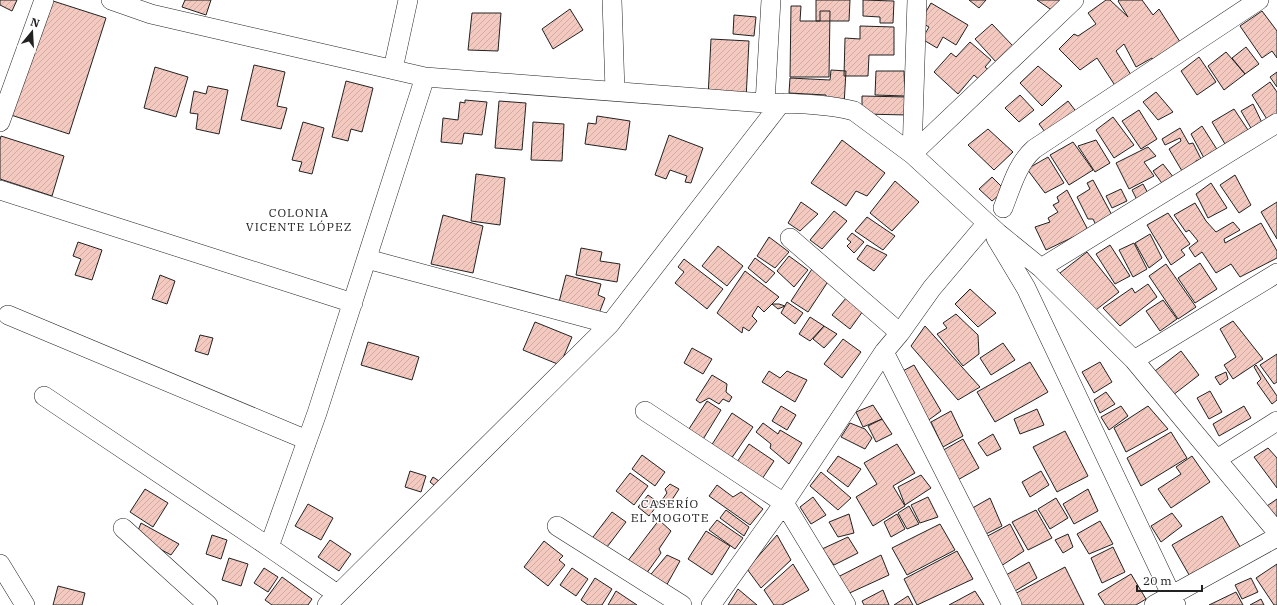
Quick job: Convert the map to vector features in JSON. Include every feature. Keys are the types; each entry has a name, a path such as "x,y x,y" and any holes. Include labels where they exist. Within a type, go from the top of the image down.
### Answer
{"street":[{"path":"0,122 44,0"},
{"path":"111,0 151,14 425,76 844,108 854,110 912,154 987,223 1041,268 1134,360 1277,532"},
{"path":"393,69 408,0"},
{"path":"612,0 615,91"},
{"path":"44,396 269,547 332,600 451,484 610,324 773,103 771,0"},
{"path":"912,154 917,0"},
{"path":"912,154 1074,0"},
{"path":"1003,208 1018,169 1025,157 1034,149 1259,0"},
{"path":"269,547 308,440 368,259 425,76"},
{"path":"1041,268 1277,123"},
{"path":"0,190 353,303"},
{"path":"711,605 784,503 884,352 900,333 932,288 987,223"},
{"path":"987,223 1026,288 1173,600"},
{"path":"790,238 900,333"},
{"path":"368,259 610,324"},
{"path":"1134,360 1277,273"},
{"path":"8,315 308,440"},
{"path":"884,352 1012,605"},
{"path":"645,411 784,503 846,605"},
{"path":"1217,459 1277,421"},
{"path":"557,526 682,605"},
{"path":"123,528 208,605"},
{"path":"1154,605 1173,600 1277,537"},
{"path":"0,564 25,605"}],"building":[{"path":"0,0 17,0 12,11 0,5"},
{"path":"50,0 106,18 69,134 11,115"},
{"path":"185,0 211,0 206,15 182,7"},
{"path":"816,0 850,0 849,21 816,21"},
{"path":"863,0 894,1 893,23 880,23 880,17 863,16"},
{"path":"969,0 986,0 979,8"},
{"path":"1037,0 1064,0 1053,11"},
{"path":"1106,0 1110,0 1128,17 1118,1 1119,0 1142,0 1153,15 1159,9 1182,45 1156,64 1152,58 1136,67 1124,44 1116,51 1133,78 1116,87 1097,58 1080,70 1059,49 1074,34 1078,36 1096,24 1088,13"},
{"path":"931,3 968,25 956,45 943,37 937,48 922,39 929,27 920,22"},
{"path":"791,6 801,6 800,21 820,21 820,11 830,11 829,77 790,77"},
{"path":"570,9 583,30 553,49 542,29"},
{"path":"1262,11 1277,31 1277,58 1272,51 1262,58 1240,26"},
{"path":"472,13 501,13 498,51 468,50"},
{"path":"734,15 756,17 754,36 733,34"},
{"path":"992,24 1013,46 996,62 975,39"},
{"path":"860,26 894,27 894,55 869,55 868,76 844,76 845,38 860,39"},
{"path":"711,39 749,41 746,99 708,97"},
{"path":"970,42 991,60 985,67 991,72 982,82 974,75 958,94 934,72 951,53 956,57"},
{"path":"1246,47 1259,64 1245,74 1232,58"},
{"path":"1226,52 1245,74 1224,90 1208,66"},
{"path":"1199,57 1216,82 1197,95 1181,71"},
{"path":"254,65 285,72 277,106 287,108 281,129 241,120"},
{"path":"1038,66 1062,86 1042,106 1020,83"},
{"path":"155,67 188,77 176,117 144,108"},
{"path":"831,70 846,71 844,105 826,104 826,95 789,93 790,78 830,80"},
{"path":"876,71 904,71 905,96 875,95"},
{"path":"1277,72 1277,87 1270,77"},
{"path":"346,81 373,88 362,132 351,129 348,141 332,137"},
{"path":"1270,82 1277,92 1277,115 1268,121 1252,95"},
{"path":"208,86 228,90 219,134 196,129 198,114 190,113 194,91 206,94"},
{"path":"1156,92 1173,112 1158,120 1143,102"},
{"path":"1020,95 1034,110 1019,122 1005,108"},
{"path":"862,96 908,97 908,115 862,114"},
{"path":"465,100 487,102 482,135 464,133 462,144 441,142 443,118 458,120 460,102 465,103"},
{"path":"499,101 526,103 522,150 495,148"},
{"path":"1068,101 1078,114 1048,136 1039,124"},
{"path":"1253,104 1265,129 1255,135 1241,111"},
{"path":"1234,109 1252,136 1228,149 1212,122"},
{"path":"1139,110 1157,139 1141,149 1122,121"},
{"path":"597,116 630,121 626,150 585,144 588,123 596,124"},
{"path":"1113,117 1134,145 1114,158 1096,130"},
{"path":"303,122 324,128 312,174 299,171 302,162 292,160"},
{"path":"533,122 564,124 562,161 531,160"},
{"path":"1202,126 1218,151 1204,158 1191,134"},
{"path":"1180,128 1189,144 1193,143 1201,159 1196,161 1199,168 1182,171 1169,149 1181,141 1180,138 1165,145 1162,139"},
{"path":"988,129 1013,152 994,170 968,145"},
{"path":"669,135 703,148 691,183 685,182 687,176 670,170 666,179 655,175"},
{"path":"1,136 64,156 52,196 0,179"},
{"path":"842,140 885,173 867,196 856,191 846,206 811,183"},
{"path":"1096,140 1110,163 1095,172 1078,146"},
{"path":"1073,142 1093,170 1069,185 1050,155"},
{"path":"1148,147 1156,156 1144,162 1154,176 1129,189 1116,163"},
{"path":"1048,157 1064,183 1045,193 1027,169"},
{"path":"1163,164 1174,178 1164,186 1153,171"},
{"path":"476,174 505,178 500,225 471,221"},
{"path":"1235,175 1251,205 1239,213 1220,185"},
{"path":"992,177 1005,190 992,201 979,189"},
{"path":"1093,180 1113,217 1097,227 1093,219 1088,219 1077,197 1090,189 1087,183"},
{"path":"895,181 919,202 892,231 870,213"},
{"path":"1211,183 1227,208 1208,218 1196,194"},
{"path":"1143,184 1151,199 1139,204 1132,190"},
{"path":"1121,189 1127,201 1112,208 1106,196"},
{"path":"1067,190 1088,230 1046,250 1035,227 1050,222 1048,218 1058,212 1053,205 1059,202 1057,197"},
{"path":"801,202 818,214 800,231 788,223"},
{"path":"1277,202 1277,239 1261,212"},
{"path":"1195,203 1206,221 1216,232 1233,222 1240,230 1224,239 1225,243 1261,223 1277,251 1277,258 1240,277 1231,264 1216,273 1202,252 1195,257 1189,248 1198,241 1189,230 1186,232 1174,215"},
{"path":"834,211 847,221 822,249 810,240"},
{"path":"1168,213 1190,244 1181,250 1185,255 1171,265 1147,225"},
{"path":"443,215 483,226 473,273 431,264"},
{"path":"867,217 895,236 883,250 855,231"},
{"path":"852,233 864,242 854,253 847,246 851,242 847,239"},
{"path":"1150,234 1162,258 1149,268 1135,243"},
{"path":"769,237 789,252 775,268 757,256"},
{"path":"78,242 102,250 92,280 75,275 81,259 73,256"},
{"path":"1134,243 1147,269 1133,277 1119,250"},
{"path":"867,245 887,255 874,271 857,259"},
{"path":"1110,245 1130,276 1115,284 1096,254"},
{"path":"718,246 743,266 727,286 702,266"},
{"path":"581,248 602,252 600,261 620,264 617,282 576,275"},
{"path":"1087,252 1119,292 1092,313 1060,273"},
{"path":"789,256 808,270 794,287 777,271"},
{"path":"755,258 775,273 766,283 748,268"},
{"path":"684,259 723,289 707,309 675,283 684,272 678,267"},
{"path":"1200,263 1217,289 1195,303 1178,278"},
{"path":"1166,264 1196,307 1178,319 1149,276"},
{"path":"812,269 829,280 808,312 791,301"},
{"path":"745,271 779,297 764,312 758,306 752,316 757,321 749,331 743,327 742,333 717,313"},
{"path":"160,275 175,281 167,304 152,299"},
{"path":"566,275 601,284 598,295 605,298 598,316 558,306"},
{"path":"1148,284 1157,297 1120,326 1103,308 1132,288 1135,293"},
{"path":"970,289 996,313 978,327 955,304"},
{"path":"846,298 863,311 850,329 832,315"},
{"path":"1163,300 1177,319 1160,331 1146,311"},
{"path":"787,302 803,313 795,324 781,313"},
{"path":"772,304 779,304 785,306 778,309"},
{"path":"956,314 978,335 979,354 963,366 937,334 947,328 943,323"},
{"path":"810,317 824,326 810,341 799,334"},
{"path":"1233,321 1263,359 1233,379 1224,365 1236,357 1220,329"},
{"path":"535,322 572,337 560,365 523,350"},
{"path":"824,326 837,334 824,348 813,339"},
{"path":"925,326 980,387 958,400 911,346"},
{"path":"200,335 213,338 208,355 195,351"},
{"path":"843,339 861,352 842,378 824,364"},
{"path":"368,342 419,357 412,380 361,365"},
{"path":"1003,343 1015,360 991,375 980,358"},
{"path":"692,348 712,359 703,374 684,363"},
{"path":"1181,351 1199,375 1173,395 1155,371"},
{"path":"1277,354 1277,382 1274,384 1260,365"},
{"path":"1030,362 1048,392 995,422 977,392"},
{"path":"1100,362 1112,382 1094,393 1082,372"},
{"path":"914,365 941,411 926,422 899,373"},
{"path":"1256,365 1277,396 1277,400 1272,404 1257,383 1261,379 1254,367"},
{"path":"769,371 780,378 787,371 807,380 795,402 762,382"},
{"path":"1226,372 1228,379 1220,385 1215,377"},
{"path":"712,375 727,384 726,392 732,397 729,402 723,399 719,404 709,398 700,403 696,400"},
{"path":"1210,391 1222,412 1209,419 1197,398"},
{"path":"1106,392 1115,404 1100,413 1094,400"},
{"path":"707,401 721,410 702,441 687,432"},
{"path":"873,405 882,419 863,427 856,412"},
{"path":"781,406 796,415 787,430 772,421"},
{"path":"1121,406 1128,416 1109,430 1101,417"},
{"path":"1148,406 1168,429 1126,452 1114,428"},
{"path":"1244,406 1251,418 1219,436 1213,424"},
{"path":"1037,409 1044,425 1020,434 1014,419"},
{"path":"951,411 963,436 943,447 931,422"},
{"path":"732,413 753,427 731,459 711,446"},
{"path":"882,419 892,434 876,442 868,426"},
{"path":"763,423 778,434 780,430 802,443 789,464 770,448 771,444 756,432"},
{"path":"850,423 865,429 872,438 865,449 841,437"},
{"path":"1065,431 1088,476 1057,492 1033,447"},
{"path":"1171,432 1187,458 1141,486 1127,458"},
{"path":"993,434 1001,449 987,456 978,443"},
{"path":"963,439 979,468 954,482 938,453"},
{"path":"749,444 774,461 762,479 737,462"},
{"path":"897,444 915,473 893,486 905,506 873,526 856,497 877,484 864,463"},
{"path":"1268,448 1277,458 1277,488 1254,457"},
{"path":"642,455 665,472 655,486 632,469"},
{"path":"838,456 861,469 848,487 827,471"},
{"path":"1192,456 1210,482 1171,508 1158,489 1181,474 1176,467"},
{"path":"410,471 426,476 421,492 405,487"},
{"path":"1041,471 1049,485 1030,497 1022,482"},
{"path":"821,472 851,498 838,510 810,486"},
{"path":"630,473 648,486 634,505 616,491"},
{"path":"921,475 931,488 905,505 898,487"},
{"path":"433,477 439,481 435,486 430,482"},
{"path":"670,484 679,489 668,506 662,500 667,493 665,489"},
{"path":"717,485 733,497 741,492 763,509 750,525 709,496"},
{"path":"145,489 168,503 153,527 130,512"},
{"path":"1088,489 1098,511 1074,524 1063,504"},
{"path":"648,495 659,503 649,516 638,507"},
{"path":"813,497 826,515 811,524 800,507"},
{"path":"928,497 938,517 920,523 911,505"},
{"path":"990,498 1002,526 982,536 969,510"},
{"path":"1056,498 1068,518 1050,529 1038,509"},
{"path":"1277,499 1277,516 1271,520 1264,508"},
{"path":"308,504 333,518 321,540 295,526"},
{"path":"909,506 919,524 907,529 898,513"},
{"path":"726,510 749,527 744,536 720,518"},
{"path":"1036,510 1052,538 1028,550 1012,522"},
{"path":"612,512 626,522 604,551 590,541"},
{"path":"1172,513 1182,526 1161,542 1151,526"},
{"path":"849,514 854,533 838,537 829,522"},
{"path":"897,514 905,529 891,537 884,522"},
{"path":"1222,516 1242,550 1192,580 1172,545"},
{"path":"659,520 671,531 659,549 661,553 644,577 627,562"},
{"path":"717,520 743,538 735,549 709,530"},
{"path":"1100,521 1113,544 1089,554 1077,534"},
{"path":"141,523 179,544 171,555 136,536"},
{"path":"940,524 955,550 907,575 892,548"},
{"path":"1010,524 1024,551 998,568 982,539"},
{"path":"706,531 730,546 712,575 688,559"},
{"path":"1068,534 1073,547 1063,553 1055,540"},
{"path":"212,535 227,540 221,559 206,554"},
{"path":"777,535 791,560 761,588 747,569"},
{"path":"848,537 858,553 834,565 822,549"},
{"path":"330,540 351,554 339,571 318,557"},
{"path":"544,541 563,556 559,560 565,565 548,586 524,567"},
{"path":"1113,547 1125,572 1102,583 1091,558"},
{"path":"957,551 973,579 917,605 904,579"},
{"path":"667,555 680,561 665,588 647,579"},
{"path":"881,555 889,575 843,596 834,579"},
{"path":"229,558 248,564 241,586 222,580"},
{"path":"1029,562 1037,578 1015,591 1006,575"},
{"path":"793,564 809,590 782,605 774,605 764,590"},
{"path":"1277,564 1277,605 1274,605 1256,578"},
{"path":"1065,567 1084,605 1013,605 1009,597"},
{"path":"264,568 278,577 268,592 254,583"},
{"path":"572,568 588,579 576,596 560,585"},
{"path":"1131,574 1146,599 1136,605 1105,605 1098,594"},
{"path":"282,577 312,599 308,605 272,605 265,600"},
{"path":"595,578 612,589 602,605 588,605 581,600"},
{"path":"1251,578 1258,592 1242,599 1235,585"},
{"path":"58,586 85,593 82,605 53,605"},
{"path":"738,589 757,605 728,605"},
{"path":"883,590 889,605 864,605 862,601"},
{"path":"616,591 637,605 608,605"},
{"path":"975,591 984,605 949,605"},
{"path":"1236,592 1243,605 1209,605"},
{"path":"908,596 913,605 894,605"},
{"path":"1261,599 1264,605 1250,605"}],"district":[{"name":"COLONIA VICENTE LÓPEZ","path":"299,219"},
{"name":"CASERÍO EL MOGOTE","path":"670,510"}]}
